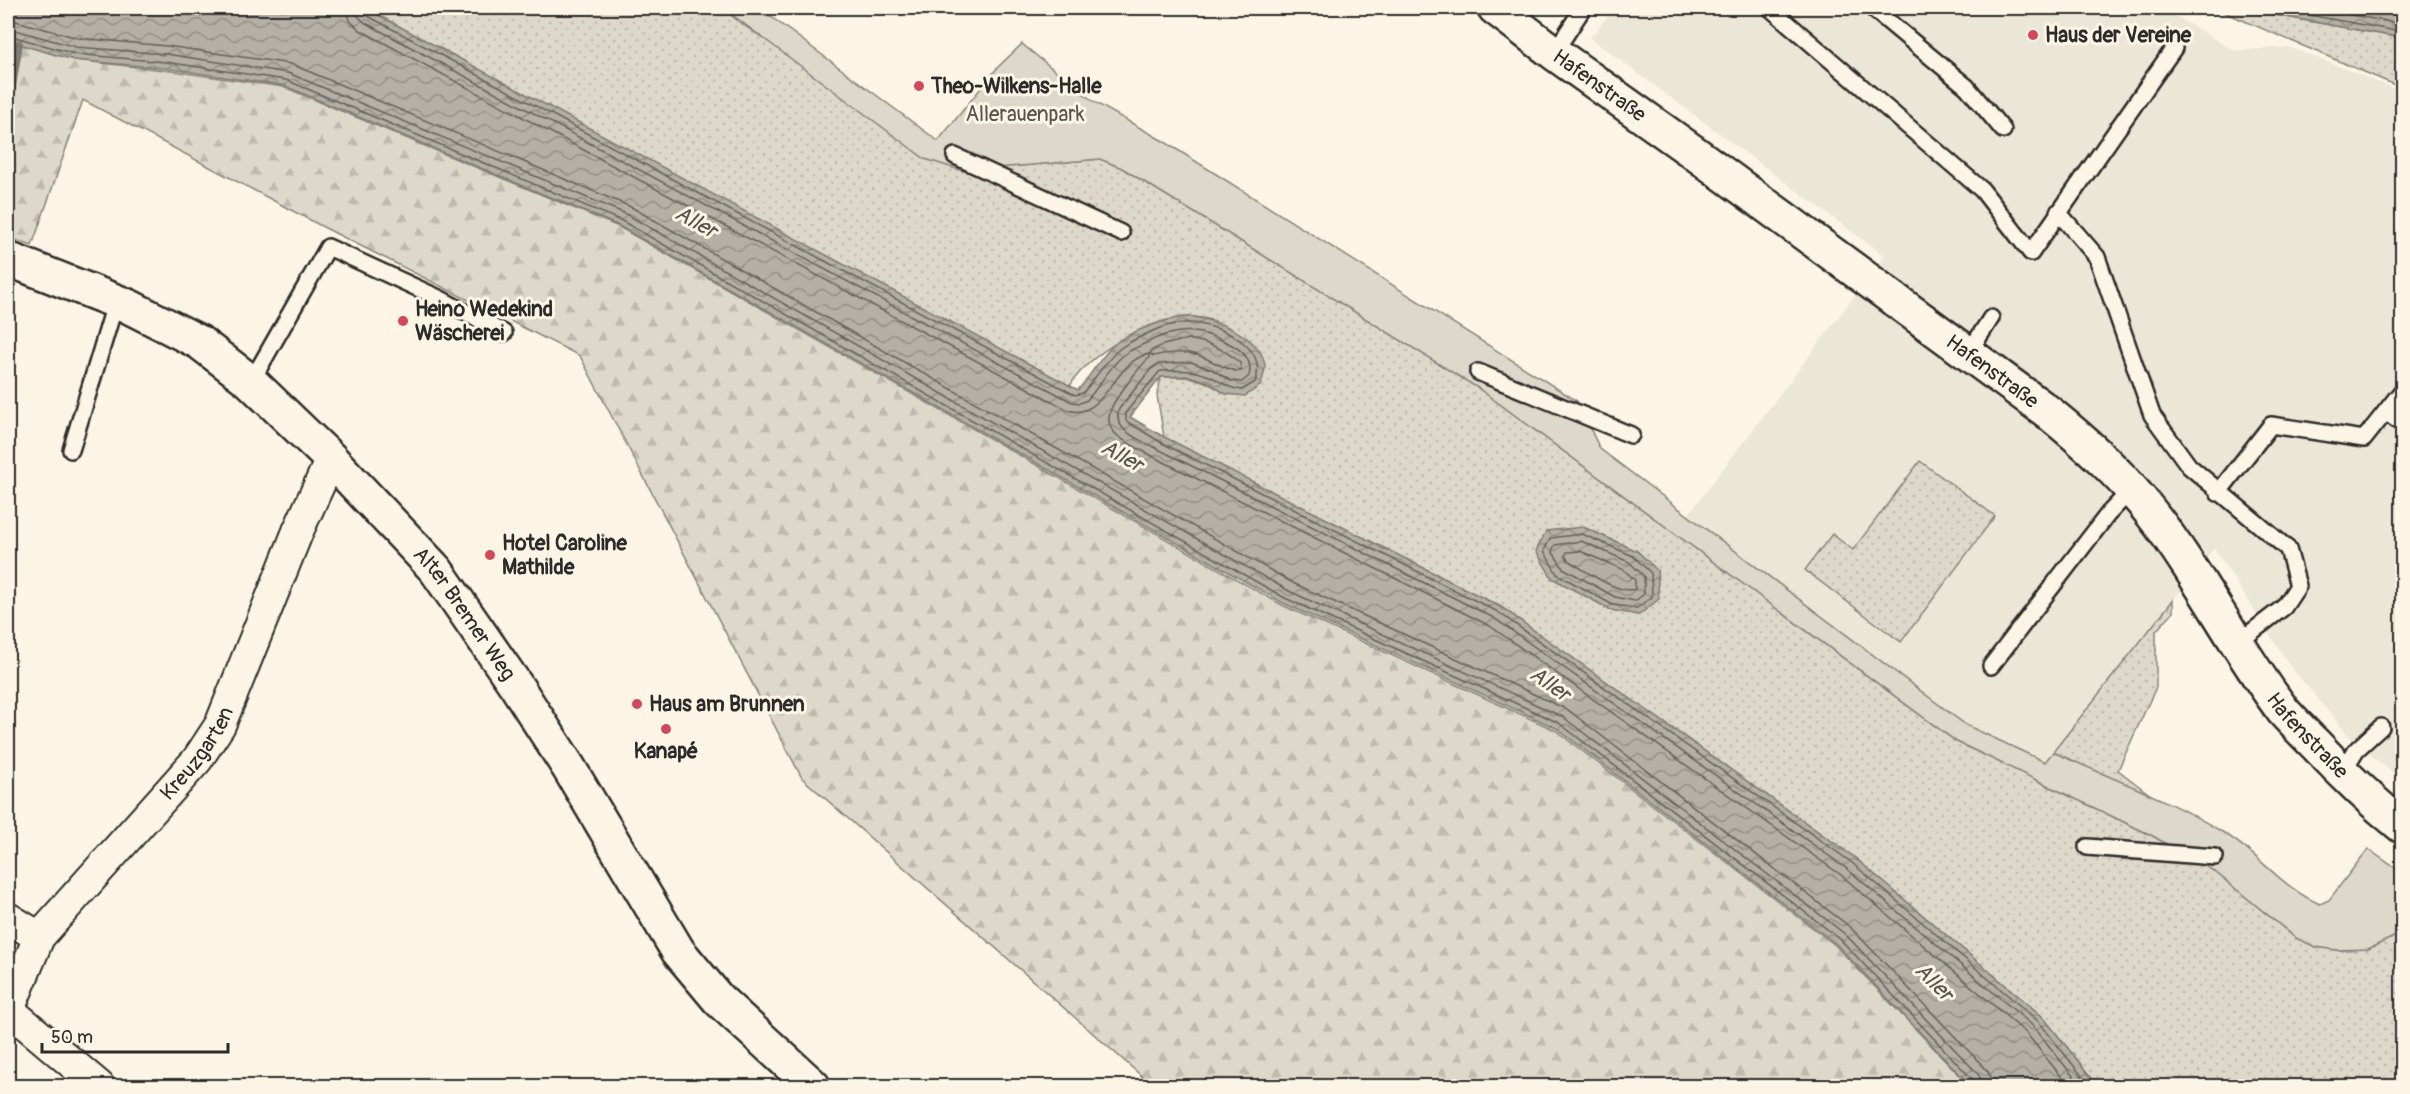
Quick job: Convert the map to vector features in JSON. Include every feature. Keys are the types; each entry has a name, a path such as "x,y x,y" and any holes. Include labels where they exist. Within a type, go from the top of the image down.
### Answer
{"street":[{"name":"Hafenstraße","path":"1495,8 2048,412 2091,447 2132,489 2154,516 2200,583 2236,644 2286,713 2342,773 2370,800 2403,826"},
{"name":"Alter Bremer Weg","path":"8,259 117,301 199,342 251,382 331,459 436,570 517,687 569,768 678,951 719,1000 813,1086"},
{"name":"Kreuzgarten","path":"8,1011 39,937 197,760 220,725 298,531 331,459"},
{"path":"8,918 39,937"},
{"path":"8,1011 99,1086"}],"lane":[{"path":"1554,53 1583,8"},
{"path":"1770,8 1982,190 2031,253 2174,48"},
{"path":"1872,8 1967,87 2003,130"},
{"path":"955,156 1121,233"},
{"path":"2058,212 2097,257 2152,415 2189,466 2218,493 2288,549 2298,586 2284,607 2236,644"},
{"path":"251,382 328,247 441,299 504,333"},
{"path":"71,450 117,301"},
{"path":"1968,354 1991,318"},
{"path":"1478,372 1631,435"},
{"path":"2218,493 2271,425 2364,439 2403,391"},
{"path":"2386,412 2403,424"},
{"path":"1991,666 2108,514 2132,489"},
{"path":"2342,773 2356,750 2381,727"},
{"path":"2087,847 2215,857"}],"shaded area":[{"path":"1615,8 2162,8 2235,51 2289,47 2393,88 2402,95 2402,781 2350,737 2290,666 2214,548 2045,762 1966,725 1688,515 1885,256 1590,38"}],"green space":[{"path":"365,8 723,8 739,22 963,171 1100,159 1122,168 1478,388 1957,742 2151,835 2214,871 2296,938 2316,947 2337,950 2368,949 2402,933 2402,1086 2098,1086 2043,1017 1854,857 1501,607 1164,437 1157,395 1161,377 1195,379 1226,394 1215,321 1188,317 1173,319 1139,331 1105,350 1079,374 1070,386","holes":["1583,527 1637,551 1657,571 1639,615 1611,610 1552,578"]},
{"name":"Allerauenpark","path":"723,8 759,8 938,141 998,67 1022,44 1094,102 1165,142 1577,401 1600,449 1966,725 2045,762 2053,752 2183,810 2236,841 2294,889 2320,904 2329,900 2368,849 2402,873 2402,933 2368,949 2337,950 2316,947 2296,938 2214,871 2151,835 1957,742 1478,388 1122,168 1100,159 963,171 925,159"},
{"path":"2214,8 2257,8 2270,14 2402,38 2402,88"},
{"path":"8,41 74,60 284,87 619,227 1282,605 1555,730 1835,945 1970,1086 1153,1086 802,778 580,356 327,229 83,100 32,246 8,237"},
{"path":"1920,461 1995,516 1901,642 1805,570 1832,534 1853,550"},
{"path":"2173,600 2173,612 2156,631 2156,687 2118,770 2152,796 2053,752"}],"water":[{"name":"Aller","path":"8,8 365,8 1078,390 1116,343 1151,325 1189,317 1211,321 1236,331 1256,347 1262,357 1265,367 1261,385 1245,396 1226,394 1208,382 1189,376 1161,377 1130,417 1164,437 1501,607 1854,857 2043,1017 2098,1086 1971,1086 1836,944 1556,728 1283,603 619,226 285,86 164,68 74,60 8,41"},
{"path":"2257,8 2402,8 2402,38 2270,14"},
{"path":"1583,527 1637,551 1657,570 1659,599 1639,615 1611,610 1552,578 1536,551 1546,531"}],"waterway":[{"path":"8,110 19,44"}],"place":[{"name":"Haus der Vereine","path":"2033,35"},
{"name":"Theo-Wilkens-Halle","path":"919,86"},
{"name":"Heino Wedekind Wäscherei","path":"403,321"},
{"name":"Hotel Caroline Mathilde","path":"490,555"},
{"name":"Haus am Brunnen","path":"637,704"},
{"name":"Kanapé","path":"666,729"}]}
